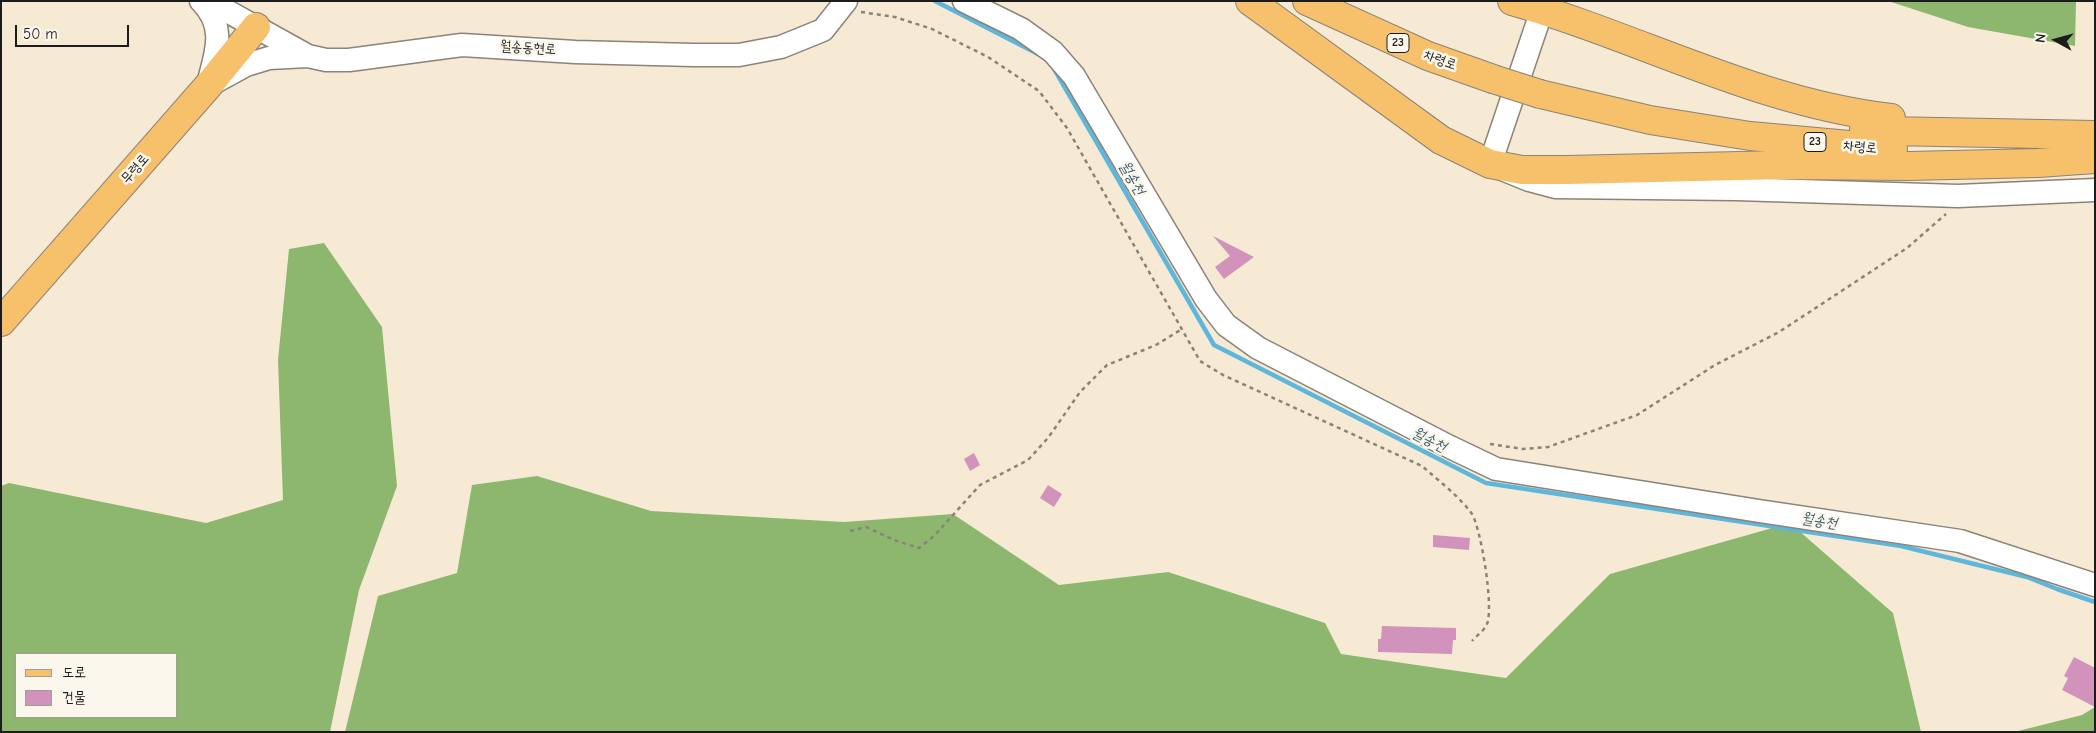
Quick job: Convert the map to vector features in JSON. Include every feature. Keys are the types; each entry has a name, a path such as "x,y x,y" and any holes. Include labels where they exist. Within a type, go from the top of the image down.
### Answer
{"main road":[{"path":"1250,1 1441,140 1490,164 1522,170 1783,165 1909,166 2038,163 2095,158"},
{"name":"차령로","path":"1306,1 1428,56 1496,70"},
{"name":"차령로","path":"1351,1 1435,39 1496,70"},
{"path":"1512,1 1544,6 1699,67 1805,103 1886,117 2039,134"},
{"name":"무령로","path":"5,309 208,86 256,27"},
{"name":"23","path":"1496,70 1542,85"},
{"name":"차령로","path":"1542,85 1753,118 1887,131 2095,135"},
{"name":"차령로","path":"1542,85 1650,120 1750,136 1886,149 2095,153"}],"street":[{"path":"201,1 209,9 216,24 219,45 208,86"},
{"name":"월송동현로","path":"209,1 308,56 326,60 349,60 462,45 575,52 739,55 781,47 823,30 846,2"},
{"path":"964,1 1020,29 1053,52 1074,76 1206,299 1226,325 1258,348 1432,438 1496,469 1960,541 2095,586"},
{"path":"1544,6 1490,164 1529,180 1555,187 1736,189 1958,196 2095,190"},
{"path":"208,86 246,65 269,58 308,56"}],"path":[{"path":"1486,444 1523,449 1548,447 1637,415 1716,365 1779,332 1907,248 1945,215 1958,196"},
{"path":"850,531 866,527 894,540 919,548 934,536 980,485 1028,460 1048,438 1080,392 1107,365 1156,345 1182,329"}],"green space":[{"path":"1888,1 2076,1 2075,46 1968,27"},
{"path":"324,243 382,327 397,486 359,590 330,732 1,732 1,486 9,483 206,523 283,500 278,360 289,249"},
{"path":"537,476 651,511 844,522 953,514 1059,585 1168,572 1325,623 1341,654 1506,678 1610,574 1790,523 1893,613 1921,732 345,732 378,596 457,573 472,485"},
{"path":"2095,707 2095,732 2014,732 2082,715"}],"building":[{"path":"1213,236 1254,257 1224,279 1215,267 1230,256"},
{"path":"974,453 980,465 970,471 964,459"},
{"path":"1048,485 1062,494 1054,507 1040,498"},
{"path":"1433,535 1470,538 1469,550 1433,547"},
{"path":"1382,626 1456,628 1456,640 1453,640 1452,654 1378,652 1378,639 1381,639"},
{"path":"2074,657 2095,668 2095,707 2062,690 2068,678 2064,676"}],"waterway":[{"name":"월송천","path":"935,1 1038,54"},
{"name":"월송천","path":"1053,67 1214,345 1486,483 1901,546 2027,577 2095,602"}]}
